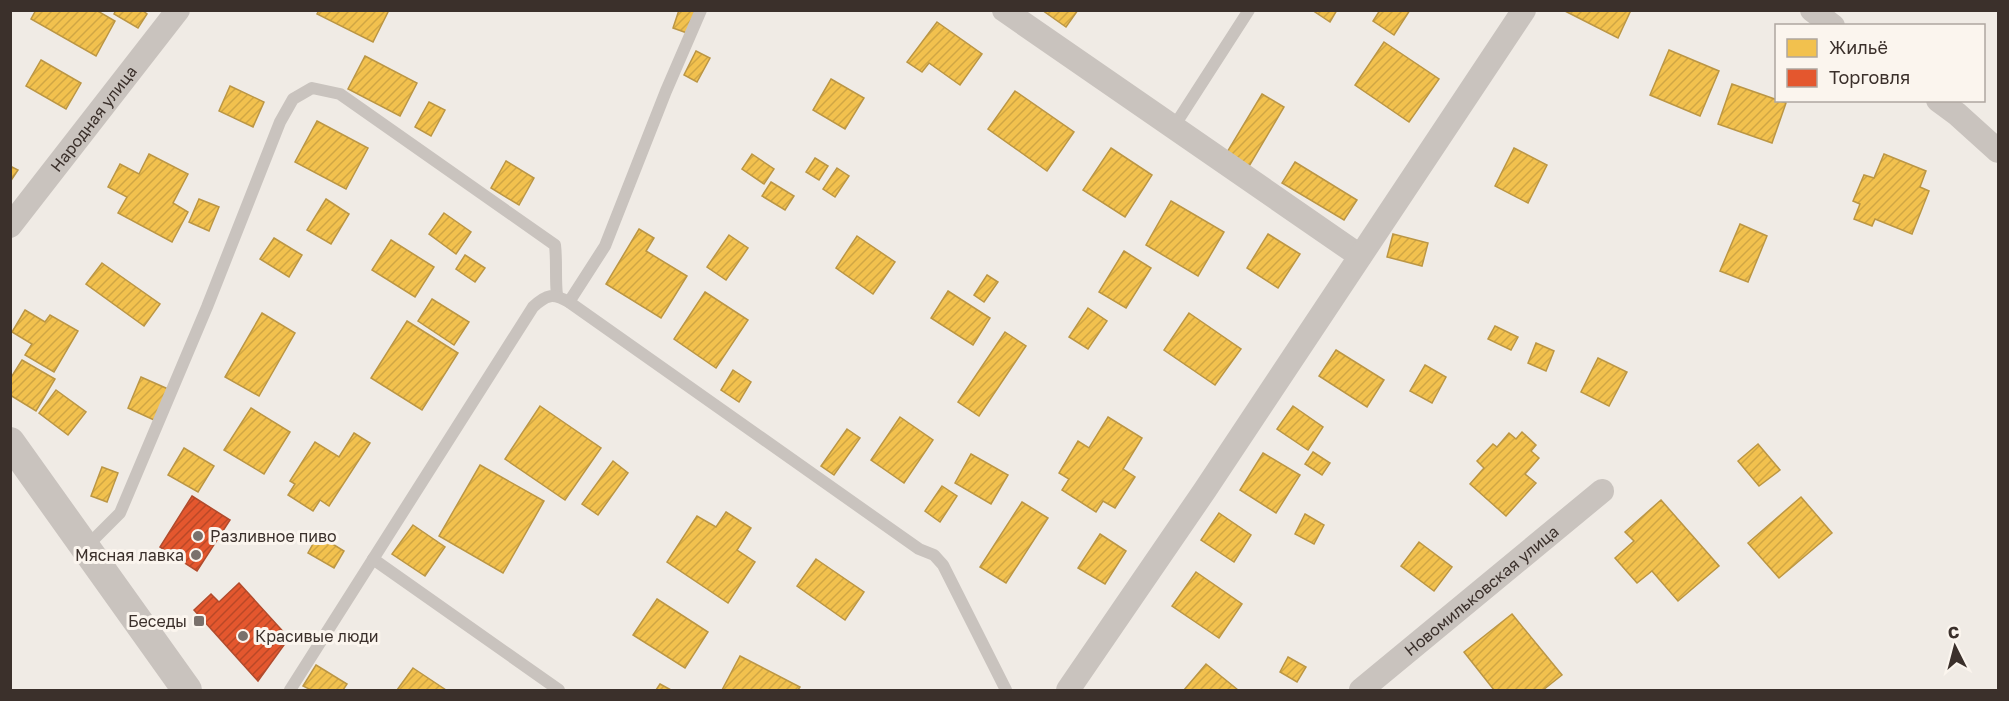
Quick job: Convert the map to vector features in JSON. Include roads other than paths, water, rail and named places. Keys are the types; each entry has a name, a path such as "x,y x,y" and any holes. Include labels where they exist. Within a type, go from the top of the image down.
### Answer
{"street":[{"name":"Народная улица","path":"10,225 178,10"},
{"path":"1004,10 1360,256"},
{"path":"1068,690 1212,480 1524,10"},
{"path":"1812,10 1830,24"},
{"path":"1941,102 1998,151"},
{"path":"10,442 187,690"},
{"name":"Новомильковская улица","path":"1361,690 1602,491"}],"lane":[{"path":"570,302 605,246 666,91 701,10"},
{"path":"1173,128 1249,10"},
{"path":"85,547 120,513 207,307 280,122 293,99 312,88 340,94 555,245 557,295"},
{"path":"290,690 533,307 543,297 557,295 919,549 934,555 943,565 1006,690"},
{"path":"373,559 559,690"}],"place":[{"name":"Разливное пиво","path":"198,536"},
{"name":"Мясная лавка","path":"196,555"},
{"name":"Беседы","path":"199,621"},
{"name":"Красивые люди","path":"243,636"}]}
